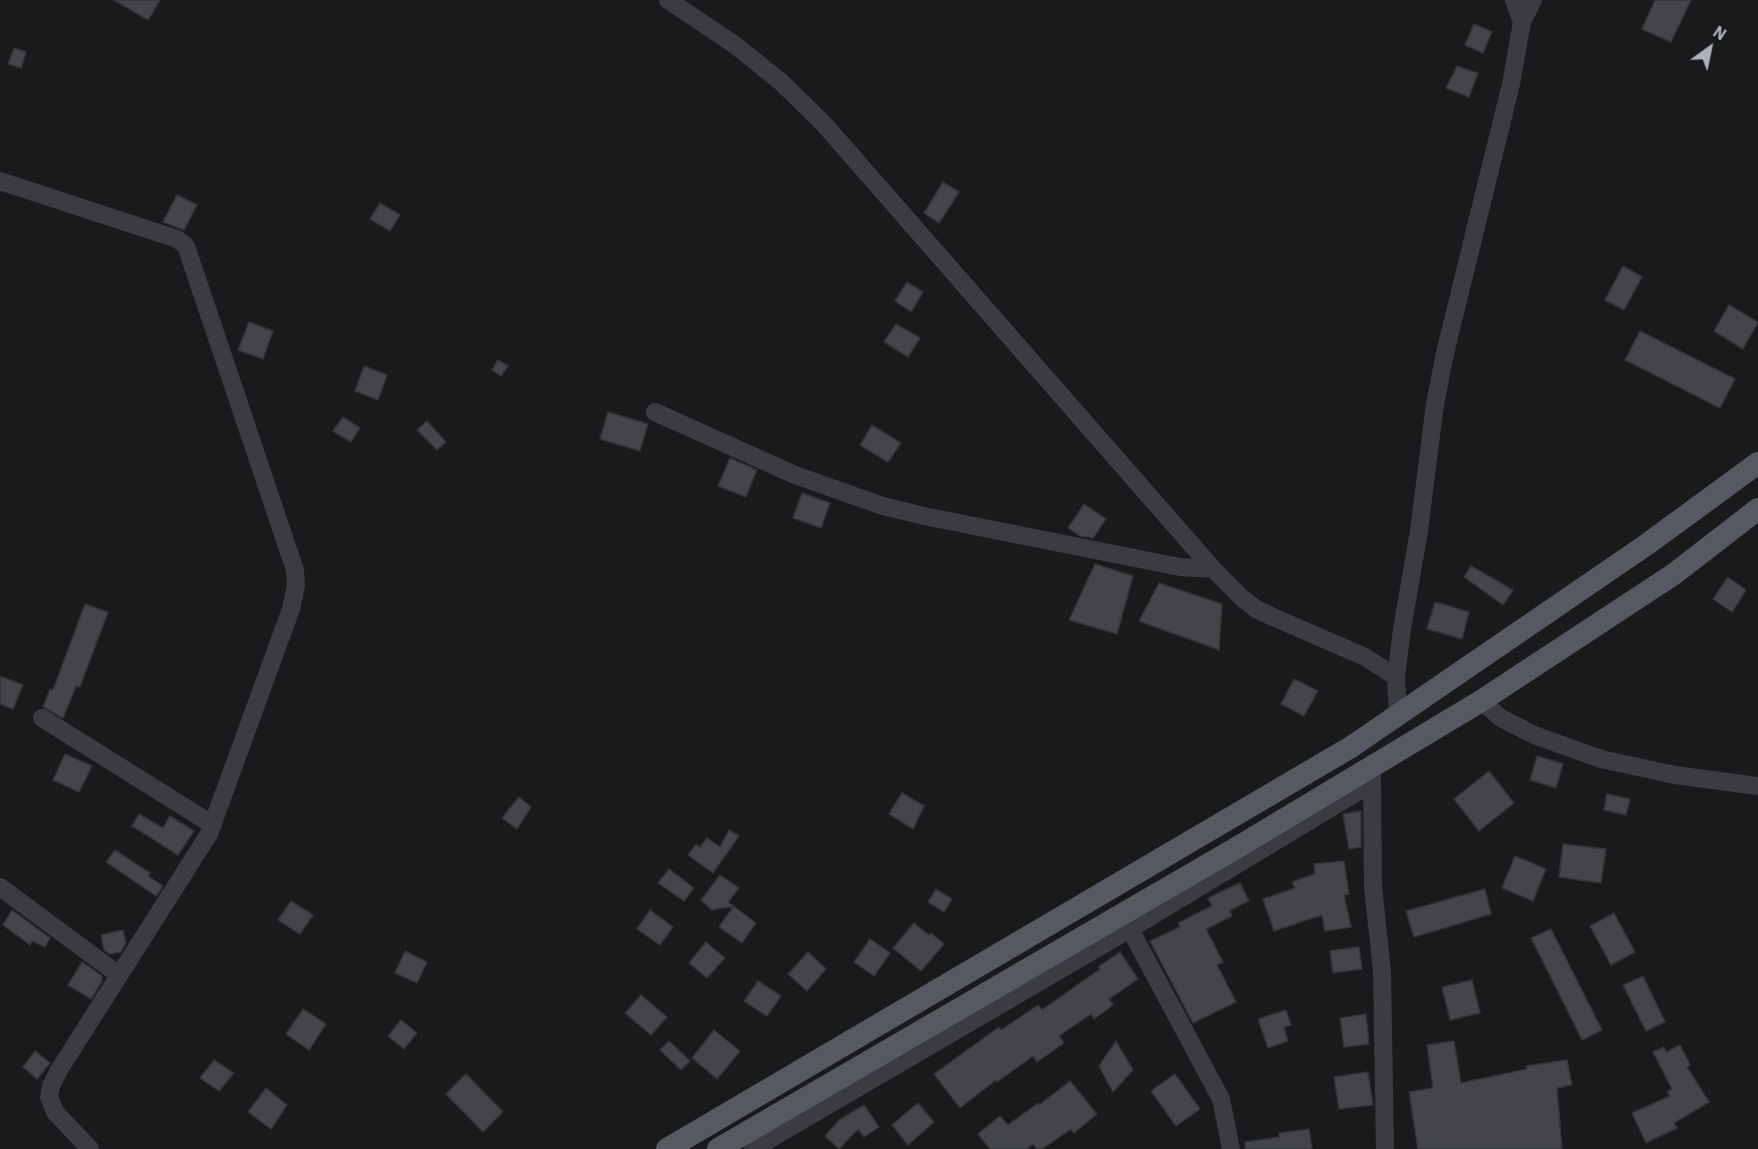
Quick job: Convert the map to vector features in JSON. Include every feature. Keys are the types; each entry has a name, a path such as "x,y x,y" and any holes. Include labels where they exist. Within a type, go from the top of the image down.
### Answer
{"main road":[{"path":"667,1149 1351,747 1646,545 1758,463"},
{"path":"718,1149 1228,853 1372,775 1674,574 1758,509"}],"street":[{"path":"1514,0 1521,22"},
{"path":"1398,716 1396,677 1419,531 1435,404 1445,353 1511,84 1521,22 1533,0"},
{"path":"678,3 781,82 823,123 1213,568 1242,598 1256,609 1365,657 1396,677"},
{"path":"0,181 177,239 186,246 295,570 296,586 291,609 209,834 59,1070 48,1097 55,1112 90,1149"},
{"path":"655,412 795,475 883,506 1180,567 1213,568"},
{"path":"1481,701 1501,718 1534,735 1601,759 1675,775 1758,786"},
{"path":"42,718 213,825"},
{"path":"753,1149 1130,929 1372,775"},
{"path":"1372,775 1373,887 1382,971 1385,1149"},
{"path":"0,887 119,975"},
{"path":"1130,929 1221,1099 1231,1149"}],"building":[{"path":"114,0 160,0 148,20"},
{"path":"1655,0 1691,0 1671,42 1642,29"},
{"path":"1474,24 1492,32 1483,53 1465,45"},
{"path":"14,48 26,52 21,68 8,64"},
{"path":"1457,66 1478,73 1469,97 1446,88"},
{"path":"943,182 959,192 939,223 924,213"},
{"path":"177,195 197,205 184,230 163,222"},
{"path":"380,203 400,215 390,231 370,219"},
{"path":"1623,266 1642,277 1624,310 1605,300"},
{"path":"907,282 923,292 911,312 895,301"},
{"path":"1729,305 1758,322 1743,349 1714,331"},
{"path":"249,322 273,331 263,359 238,350"},
{"path":"896,324 920,338 908,357 884,342"},
{"path":"1640,331 1735,379 1720,408 1625,360"},
{"path":"498,360 508,366 501,376 492,370"},
{"path":"364,366 387,375 378,400 355,391"},
{"path":"608,412 648,424 640,451 600,439"},
{"path":"343,417 360,428 351,442 333,431"},
{"path":"427,421 446,442 437,450 417,430"},
{"path":"872,425 901,443 888,462 860,445"},
{"path":"730,458 757,470 746,497 718,486"},
{"path":"802,493 830,503 821,528 793,518"},
{"path":"1084,504 1106,519 1093,538 1080,536 1068,528"},
{"path":"1095,564 1133,576 1117,634 1069,620"},
{"path":"1471,566 1513,590 1503,605 1464,577"},
{"path":"1728,577 1746,590 1732,612 1713,599"},
{"path":"1159,583 1222,604 1219,650 1139,621"},
{"path":"1435,602 1469,612 1462,639 1427,629"},
{"path":"85,604 108,612 80,687 76,686 63,718 43,707 50,689 53,690"},
{"path":"0,676 23,685 13,709 0,704"},
{"path":"1294,679 1318,691 1304,716 1281,704"},
{"path":"65,754 92,766 79,792 53,780"},
{"path":"1537,756 1563,764 1556,788 1530,780"},
{"path":"1489,771 1514,803 1479,831 1454,799"},
{"path":"902,793 924,806 913,829 889,814"},
{"path":"1607,794 1630,799 1626,815 1604,810"},
{"path":"519,797 531,807 517,829 502,818"},
{"path":"1361,811 1361,847 1349,849 1343,814"},
{"path":"139,814 163,828 170,816 194,831 178,855 132,826"},
{"path":"729,830 739,836 713,873 688,855 696,844 700,847 707,838 720,847"},
{"path":"1563,844 1606,849 1601,883 1559,877"},
{"path":"115,850 150,873 148,876 163,886 156,896 106,862"},
{"path":"1515,856 1546,869 1533,901 1502,888"},
{"path":"1344,861 1349,894 1344,895 1351,927 1325,931 1322,915 1274,931 1263,899 1295,888 1292,882 1315,874 1314,864"},
{"path":"669,869 694,888 684,901 658,883"},
{"path":"720,875 739,888 728,902 733,906 712,910 701,900"},
{"path":"1240,883 1249,901 1230,910 1232,916 1206,929 1223,962 1217,965 1236,1002 1193,1023 1150,941 1180,927 1178,923 1212,906 1208,898"},
{"path":"936,889 952,899 944,912 928,902"},
{"path":"1485,889 1491,914 1414,937 1406,911"},
{"path":"291,901 313,915 300,934 278,920"},
{"path":"734,906 756,923 742,943 719,927"},
{"path":"12,910 50,938 45,947 32,941 30,945 3,925"},
{"path":"650,910 673,927 660,945 637,929"},
{"path":"1614,913 1635,952 1611,965 1590,926"},
{"path":"914,923 944,944 921,971 893,948"},
{"path":"1551,929 1602,1030 1582,1040 1531,938"},
{"path":"123,930 126,943 121,952 110,954 104,950 101,935"},
{"path":"870,939 890,953 874,976 854,962"},
{"path":"706,942 725,958 707,978 689,963"},
{"path":"1359,947 1362,969 1333,973 1330,951"},
{"path":"405,951 427,962 417,983 395,973"},
{"path":"808,952 826,969 807,991 788,974"},
{"path":"1120,952 1138,979 1109,999 1113,1005 1094,1019 1091,1014 1059,1036 1064,1043 1037,1062 1033,1056 997,1082 996,1080 960,1108 934,1074 999,1027 1001,1030 1038,1005 1042,1010"},
{"path":"82,962 102,976 102,981 91,999 68,985"},
{"path":"1643,976 1665,1022 1646,1031 1623,985"},
{"path":"1472,980 1480,1013 1450,1020 1442,987"},
{"path":"758,981 781,996 767,1016 744,1001"},
{"path":"641,995 667,1017 651,1035 625,1013"},
{"path":"303,1009 326,1024 309,1050 286,1034"},
{"path":"1286,1010 1291,1025 1284,1027 1288,1041 1268,1048 1258,1019"},
{"path":"1366,1014 1369,1044 1344,1047 1340,1018"},
{"path":"401,1020 417,1033 404,1049 388,1036"},
{"path":"714,1030 740,1051 717,1079 692,1058"},
{"path":"669,1041 690,1061 681,1070 660,1050"},
{"path":"1116,1041 1133,1070 1113,1092 1099,1066"},
{"path":"1454,1041 1461,1083 1527,1069 1526,1066 1567,1060 1572,1085 1557,1088 1562,1149 1418,1149 1409,1092 1433,1088 1427,1045"},
{"path":"1680,1045 1690,1065 1687,1067 1709,1102 1674,1123 1677,1128 1646,1143 1632,1113 1670,1096 1667,1092 1672,1089 1653,1052 1664,1047 1666,1052"},
{"path":"35,1051 50,1063 37,1079 23,1067"},
{"path":"214,1060 234,1073 219,1091 200,1078"},
{"path":"1368,1072 1373,1105 1339,1109 1334,1077"},
{"path":"466,1074 503,1112 483,1132 446,1094"},
{"path":"1175,1074 1200,1109 1176,1126 1151,1091"},
{"path":"1070,1081 1097,1114 1074,1133 1071,1129 1042,1149 1037,1149 1033,1144 1027,1149 990,1149 978,1134 1000,1116 1008,1125"},
{"path":"266,1088 287,1105 271,1129 248,1112"},
{"path":"918,1103 934,1122 908,1145 892,1125"},
{"path":"864,1105 879,1127 864,1137 858,1129 839,1149 825,1136 839,1120"},
{"path":"1309,1129 1312,1149 1245,1149 1245,1142 1279,1137 1279,1133"}]}
